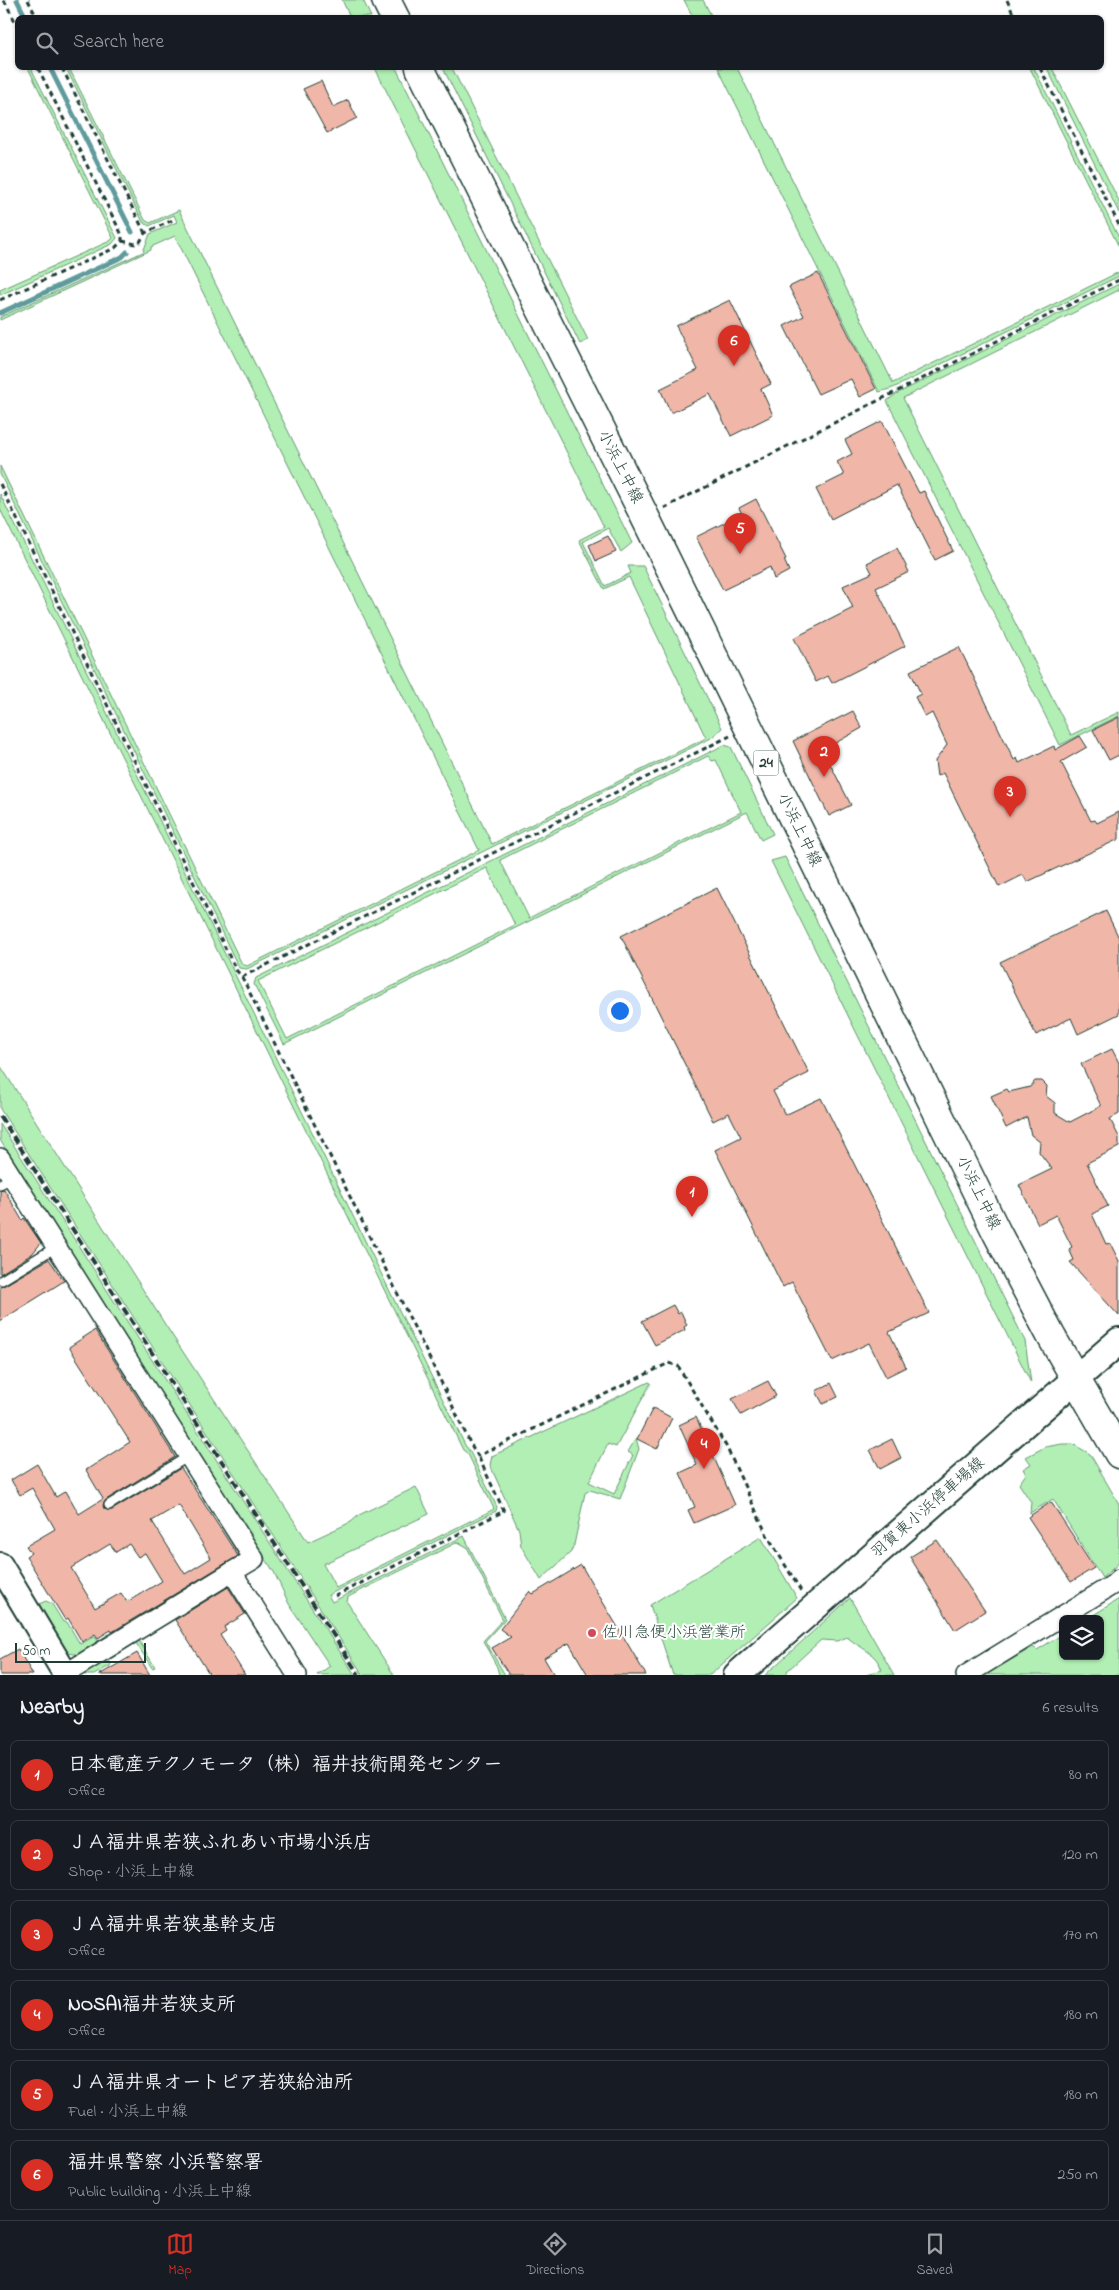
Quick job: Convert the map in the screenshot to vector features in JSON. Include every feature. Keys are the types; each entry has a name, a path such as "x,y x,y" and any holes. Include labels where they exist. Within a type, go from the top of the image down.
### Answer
{"main road":[{"path":"386,0 394,15"},
{"name":"小浜上中線","path":"421,70 645,518 997,1233 1075,1379 1119,1454"},
{"name":"羽賀東小浜停車場線","path":"737,1675 1119,1341"}],"street":[{"path":"0,1158 6,1181 56,1247 254,1559 66,1674 0,1565"},
{"path":"232,1572 297,1675"},
{"path":"966,1675 1114,1584 1119,1579"}],"lane":[{"path":"2,1280 56,1247"},
{"path":"109,1505 190,1456"}],"path":[{"path":"4,0 15,21"},
{"path":"28,0 36,15"},
{"path":"1007,0 1014,15"},
{"path":"0,300 114,248 122,241 122,235 39,70"},
{"path":"63,70 145,233"},
{"path":"1041,70 1119,225"},
{"path":"122,241 136,244 140,242 145,233 175,219"},
{"path":"645,518 1119,280"},
{"path":"0,484 236,970 242,977 504,1511 335,1596"},
{"path":"242,977 748,726"},
{"path":"478,1456 669,1363 678,1366 726,1446 768,1535 803,1594 814,1607"}],"green space":[{"path":"342,0 363,0 370,15 349,15"},
{"path":"684,0 703,0 711,15 692,15"},
{"path":"29,70 32,70 117,238 112,244 0,295 0,290 113,238"},
{"path":"67,70 70,70 145,220 150,223 179,210 492,844 706,738 629,577 604,589 579,540 604,527 376,70 397,70 632,543 621,552 608,528 583,542 605,586 631,573 628,566 643,566 722,728 711,738 247,969 239,968 0,474 0,466 242,964 247,966 479,850 175,236 151,247 151,250 0,320 0,317 143,252 150,234 177,222 174,215 149,226 143,222"},
{"path":"444,70 453,70 588,340 580,344"},
{"path":"719,70 738,70 893,383 1119,272 1119,276 893,388 879,392"},
{"path":"1031,70 1035,70 1119,238 1119,247"},
{"path":"1048,70 1053,70 1119,201 1119,213"},
{"path":"1119,284 1119,290 903,398 1071,735 1119,712 1119,716 1060,745 887,401 896,394"},
{"path":"0,494 497,1507 496,1511 328,1595 332,1602 464,1536 505,1619 485,1641 505,1675 499,1675 497,1667 483,1641 502,1618 467,1547 458,1542 348,1597 347,1602 394,1675 363,1675 0,1109 0,1065 168,1329 308,1542 351,1522 359,1515 416,1487 429,1514 323,1564 336,1588 494,1509 468,1454 463,1450 0,509"},
{"path":"724,745 731,747 773,834 761,840 747,812 284,1044 254,984 256,978","holes":["708,756 712,761 716,760 741,812 529,918 500,860","487,868 515,925 287,1039 258,981"]},
{"path":"785,857 1025,1341 1031,1383 771,861"},
{"path":"0,1124 355,1675 317,1675 330,1666 289,1604 274,1572 0,1140"},
{"path":"649,1382 651,1383 616,1447 608,1444 589,1482 614,1494 633,1455 628,1452 636,1438 639,1449 620,1499 590,1490 585,1493 571,1552 541,1580 521,1546 519,1530 490,1465 492,1456"},
{"path":"1073,1444 1090,1454 1119,1504 1119,1563 1102,1578 1053,1499 1030,1513 1031,1502 1019,1484 1026,1474 1023,1469 1031,1464 1026,1457 1045,1447"},
{"path":"761,1537 797,1598 710,1675 673,1675 650,1605"},
{"path":"850,1598 894,1675 866,1675 882,1670 872,1655 847,1637 838,1641 821,1640 787,1671 787,1675 765,1675"},
{"path":"1119,1599 1119,1675 985,1675 1033,1647 1037,1650 1059,1636 1059,1660 1104,1660 1104,1615 1093,1615"},
{"path":"46,1601 52,1604 63,1622 67,1622 80,1644 95,1636 98,1641 109,1634 109,1638 81,1655 68,1653 39,1604"},
{"path":"138,1639 155,1667 152,1668 136,1643 109,1660 111,1665 94,1675 85,1675 87,1669"}],"building":[{"path":"321,81 333,107 348,100 357,118 327,133 303,89"},
{"path":"818,273 876,389 860,397 851,379 818,394 784,326 804,316 789,287"},
{"path":"730,300 771,384 761,389 773,415 731,436 710,394 671,413 660,389 698,370 676,326"},
{"path":"882,421 919,493 924,491 953,551 935,560 897,485 831,519 816,489 844,475 837,462 852,454 845,440"},
{"path":"756,499 786,559 784,560 789,571 774,579 770,567 723,590 696,537 742,514 739,508"},
{"path":"608,536 616,552 596,561 589,545"},
{"path":"897,548 909,572 876,588 905,646 832,683 828,676 816,682 794,638 853,608 843,586 872,573 867,563"},
{"path":"959,647 1014,760 1017,758 1019,763 1054,746 1055,750 1080,736 1087,747 1061,762 1091,821 1095,820 1097,823 1119,812 1119,839 1027,882 1023,875 999,887 943,773 937,776 935,761 947,745 932,713 925,717 915,697 921,694 910,671"},
{"path":"853,711 862,728 823,750 851,805 829,816 793,741"},
{"path":"1119,717 1119,755 1109,760 1093,730"},
{"path":"717,888 809,1073 773,1091 785,1115 821,1098 929,1313 889,1332 906,1367 886,1377 869,1343 832,1361 792,1282 783,1287 715,1150 741,1137 729,1113 713,1121 621,936"},
{"path":"1106,911 1119,938 1119,1014 1078,1034 1071,1018 1036,1035 1000,962"},
{"path":"1112,1049 1119,1063 1119,1114 1110,1119 1119,1137 1119,1147 1087,1163 1108,1206 1092,1214 1106,1244 1110,1243 1119,1261 1119,1316 1070,1262 1074,1260 1069,1249 1072,1247 1056,1215 1038,1224 1019,1185 1052,1169 1039,1152 1040,1142 1031,1135 1027,1117 1006,1128 991,1096 1007,1089 1009,1092 1030,1087 1035,1081 1042,1081 1047,1086 1046,1096 1055,1103 1055,1113 1070,1122 1101,1106 1081,1064"},
{"path":"4,1189 22,1220 24,1218 41,1243 32,1254 0,1274 0,1190"},
{"path":"49,1259 64,1281 0,1321 0,1286 5,1285"},
{"path":"673,1305 678,1314 681,1312 687,1325 684,1327 685,1330 655,1345 642,1321"},
{"path":"95,1330 175,1457 106,1500 103,1505 104,1509 112,1510 181,1468 238,1556 112,1632 111,1630 98,1638 95,1634 82,1642 68,1618 65,1620 26,1556 31,1553 26,1546 55,1529 32,1488 20,1495 11,1480 37,1464 56,1497 66,1491 79,1514 103,1499 86,1470 130,1442 69,1347","holes":["179,1505 211,1558 185,1574 152,1521","110,1544 116,1552 129,1544 138,1557 145,1553 162,1581 127,1602 121,1593 95,1608 71,1568"]},
{"path":"768,1381 776,1396 741,1415 732,1399"},
{"path":"831,1383 838,1397 823,1404 816,1391"},
{"path":"653,1408 672,1418 657,1449 637,1439"},
{"path":"696,1417 735,1505 694,1523 688,1510 695,1507 680,1473 697,1465 679,1425"},
{"path":"892,1439 901,1458 880,1469 870,1450"},
{"path":"1051,1502 1094,1568 1071,1582 1028,1517"},
{"path":"937,1540 985,1611 955,1630 910,1557"},
{"path":"581,1565 646,1675 588,1675 569,1643 544,1658 554,1675 509,1675 492,1648 511,1637 500,1629 530,1591 533,1594"},
{"path":"228,1587 245,1614 224,1627 226,1631 220,1635 245,1675 210,1675 175,1620"},
{"path":"18,1649 33,1675 0,1675 0,1659"},
{"path":"137,1653 150,1675 99,1675"}],"waterway":[{"path":"17,0 24,15"},
{"path":"51,70 132,232"},
{"path":"0,313 122,257 127,252"}],"railway":[{"path":"0,1116 359,1675"}],"place":[{"name":"福井県警察 小浜警察署","path":"734,366"},
{"name":"ＪＡ福井県オートピア若狭給油所","path":"740,554"},
{"name":"ＪＡ福井県若狭ふれあい市場小浜店","path":"824,777"},
{"name":"ＪＡ福井県若狭基幹支店","path":"1010,817"},
{"name":"日本電産テクノモータ（株）福井技術開発センター","path":"692,1217"},
{"name":"NOSAI福井若狭支所","path":"704,1469"},
{"name":"佐川急便小浜営業所","path":"592,1633"}]}
